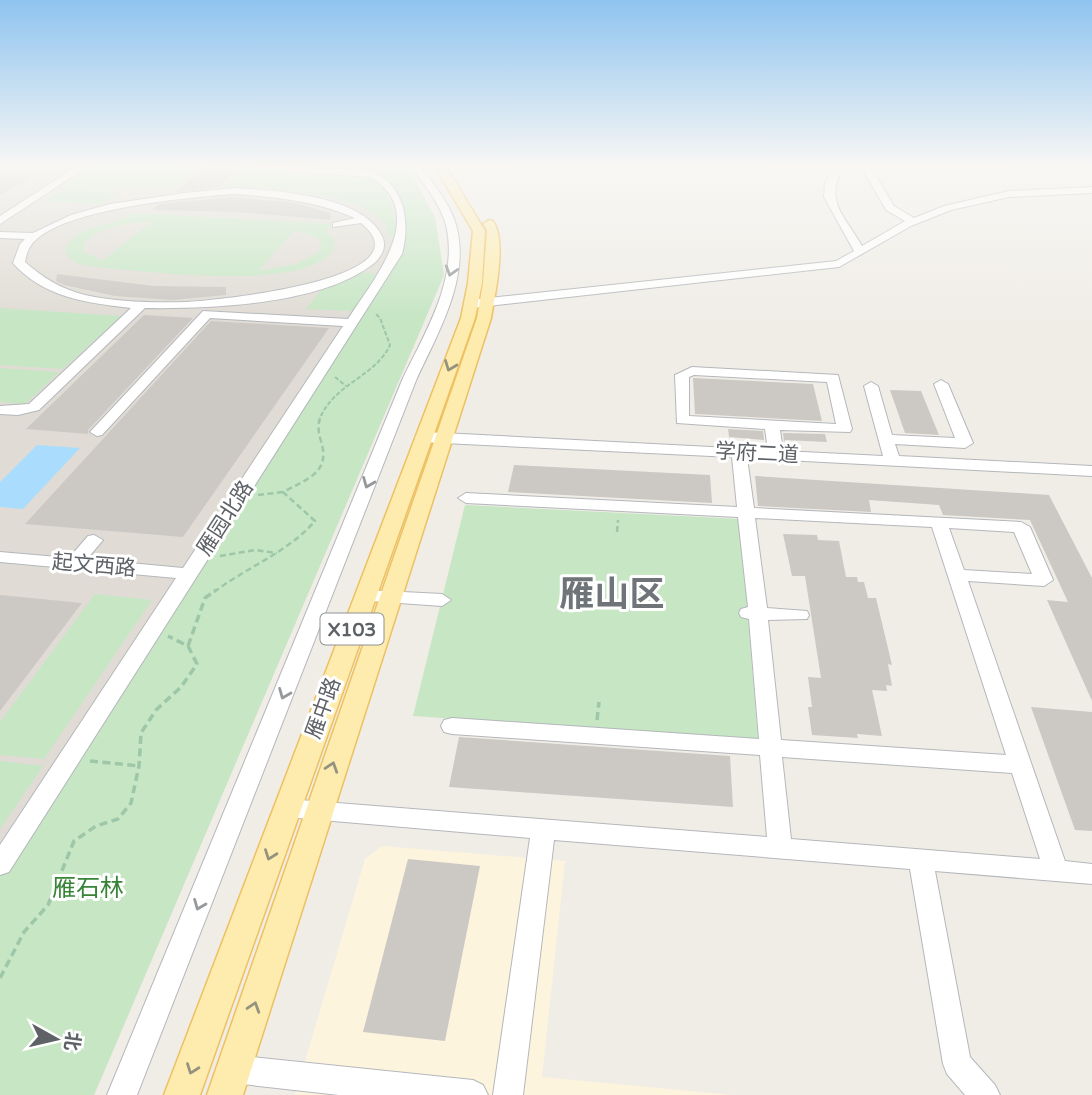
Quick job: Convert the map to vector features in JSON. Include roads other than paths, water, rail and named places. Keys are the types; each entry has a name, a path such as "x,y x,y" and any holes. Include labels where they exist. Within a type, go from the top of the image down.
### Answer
{"main road":[{"name":"雁中路","path":"470,216 479,231 479,303"},
{"name":"雁中路","path":"229,1082 389,597 468,318 479,303 493,230 484,216"},
{"name":"雁中路","path":"182,1095 364,596 433,437"}],"street":[{"path":"80,216 33,236 19,251 19,263 41,283 85,298 142,305 216,304 276,296 321,285 356,271 377,253 396,254"},
{"path":"355,216 378,236 377,253"},
{"name":"雁园北路","path":"0,865 396,254 402,229 399,216"},
{"path":"122,1095 410,378 437,319 456,257 451,224 446,216"},
{"path":"840,216 860,251"},
{"path":"904,216 914,222"},
{"path":"479,303 839,264 928,216"},
{"path":"337,225 362,220"},
{"path":"0,235 33,236"},
{"path":"293,319 321,285"},
{"path":"260,317 276,296"},
{"path":"0,410 18,411 34,407 142,305"},
{"path":"97,432 207,314 352,323"},
{"path":"692,371 833,378 845,429 772,425 682,420 682,375 692,371"},
{"path":"886,439 965,443 941,384"},
{"path":"871,386 892,460"},
{"path":"772,425 776,454"},
{"name":"学府二道","path":"433,437 1092,471"},
{"path":"739,452 753,613 780,849"},
{"path":"466,498 1021,527 1044,580 957,575"},
{"path":"939,523 1056,871"},
{"path":"74,564 94,540"},
{"name":"起文西路","path":"1,558 189,574"},
{"path":"364,596 442,600"},
{"path":"753,613 800,615"},
{"path":"452,726 1021,765"},
{"path":"287,808 1092,874"},
{"path":"508,1095 544,829"},
{"path":"921,861 957,1064 985,1095"},
{"path":"229,1082 473,1095"}],"water":[{"path":"37,445 80,448 23,509 0,507 0,482"}],"district":[{"name":"雁山区","path":"612,594"}],"park label":[{"name":"雁石林","path":"88,888"}]}
